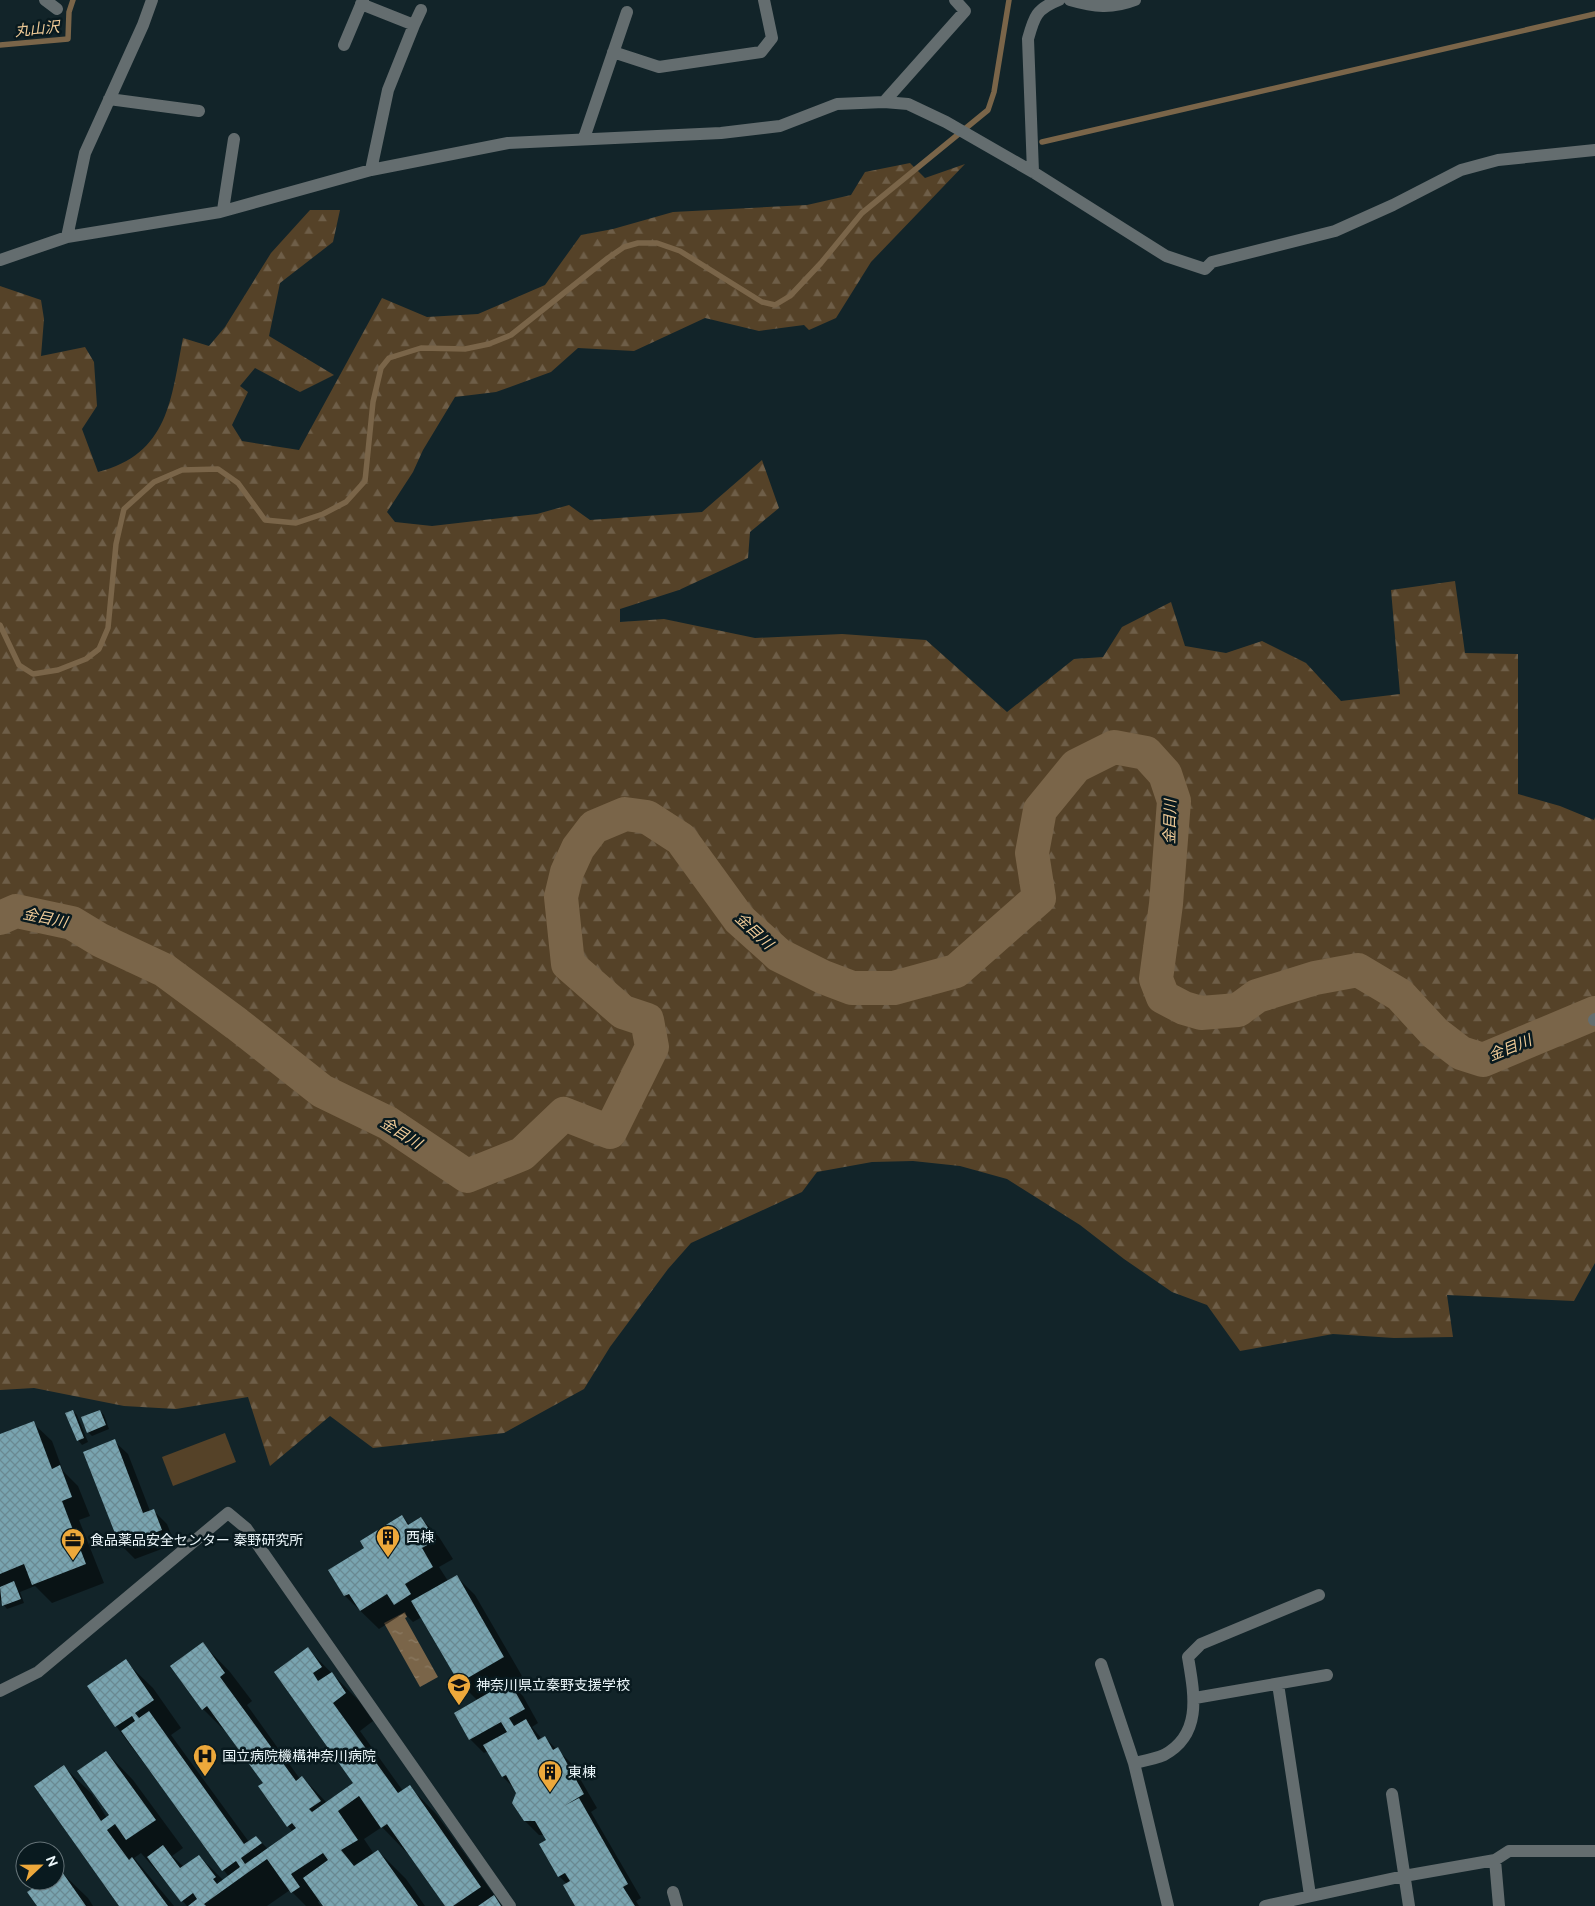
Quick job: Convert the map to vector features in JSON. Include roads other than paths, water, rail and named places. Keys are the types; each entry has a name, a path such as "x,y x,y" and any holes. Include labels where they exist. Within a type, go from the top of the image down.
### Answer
{"street":[{"path":"45,0 57,9"},
{"path":"67,238 85,153 152,0"},
{"path":"613,52 659,67 761,52 772,38 764,0"},
{"path":"884,102 965,10 955,0"},
{"path":"1033,172 1028,39 1033,19 1044,6 1059,0"},
{"path":"1070,0 1095,7 1121,6 1135,0"},
{"path":"344,46 362,2 414,25"},
{"path":"371,170 388,90 421,10"},
{"path":"584,138 627,12"},
{"path":"109,99 199,111"},
{"path":"0,260 67,238 223,210 371,170 508,142 685,135 780,126 837,104 884,102 908,104 946,122 1033,172 1166,256 1205,269 1212,262 1334,231 1393,205 1461,170 1498,160 1595,150"},
{"path":"223,210 234,139"},
{"path":"0,1691 38,1672 228,1514 246,1528 510,1906"},
{"path":"1134,1763 1162,1756 1184,1738 1194,1710 1195,1698 1188,1657 1201,1644 1320,1596"},
{"path":"1101,1664 1134,1763 1168,1906"},
{"path":"1195,1698 1327,1675"},
{"path":"1278,1684 1310,1895"},
{"path":"1392,1794 1409,1906"},
{"path":"1265,1906 1404,1876 1495,1860 1509,1851 1595,1851"},
{"path":"1495,1860 1500,1906"},
{"path":"673,1892 677,1906"}],"water":[{"path":"405,1612 407,1617 405,1618 438,1677 420,1687 384,1623"}],"waterway":[{"name":"丸山沢","path":"0,45 68,39 69,12 73,0"},
{"path":"0,625 19,665 33,674 58,670 86,659 99,649 108,628 116,544 124,509 154,482 182,470 218,469 238,483 265,520 296,523 323,514 346,502 365,481 373,402 381,368 389,358 421,348 465,349 489,344 511,335 624,247 638,243 657,243 680,251 762,302 775,305 790,296 821,263 862,213 988,110 994,92 1009,0"},
{"path":"1042,142 1595,14"},
{"name":"金目川","path":"0,918 16,911 72,923 100,940 164,970 237,1024 322,1091 388,1123 467,1176 522,1154 564,1114 610,1132 652,1047 647,1020 623,1012 568,964 561,897 567,872 578,848 594,827 625,814 647,817 681,839 739,919 779,955 823,977 852,988 894,988 956,971 1039,898 1032,853 1040,810 1076,766 1114,747 1146,753 1165,774 1174,801 1166,904 1156,979 1163,997 1184,1008 1201,1013 1238,1010 1257,996 1315,978 1358,970 1400,995 1435,1033 1461,1053 1483,1060 1595,1013"}],"place":[{"name":"西棟","path":"388,1558"},
{"name":"食品薬品安全センター 秦野研究所","path":"73,1561"},
{"name":"神奈川県立秦野支援学校","path":"459,1706"},
{"name":"国立病院機構神奈川病院","path":"205,1777"},
{"name":"東棟","path":"550,1793"}]}
